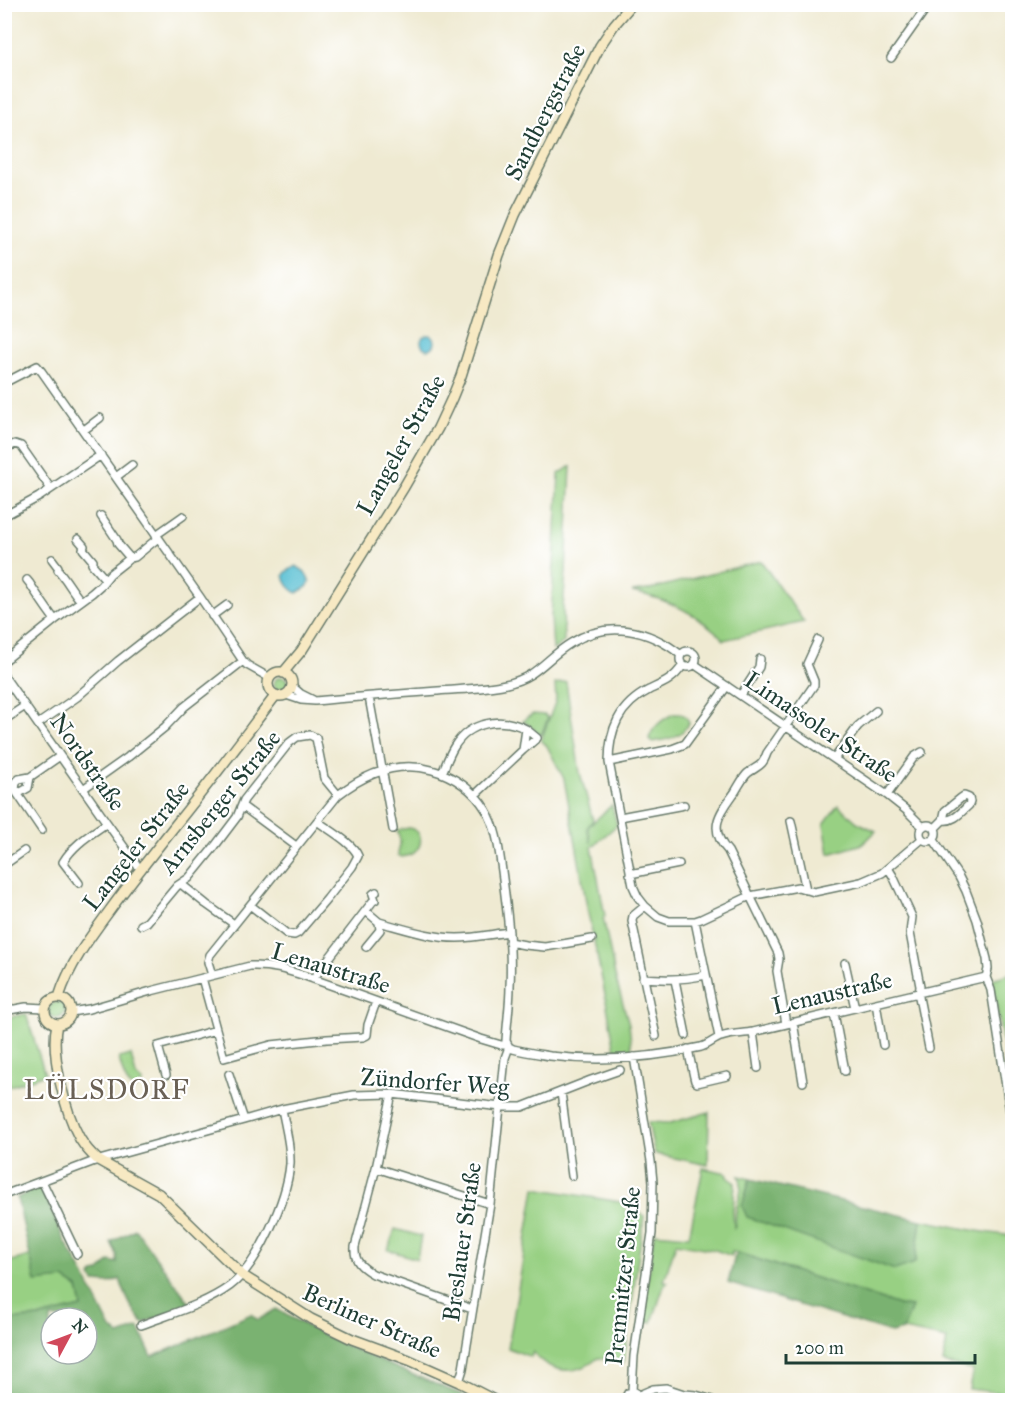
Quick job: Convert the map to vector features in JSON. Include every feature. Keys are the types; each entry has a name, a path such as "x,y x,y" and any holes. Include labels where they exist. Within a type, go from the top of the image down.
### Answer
{"street":[{"name":"Sandbergstraße","path":"503,244 515,215 595,55 614,25 632,4"},
{"path":"891,58 929,4"},
{"name":"Langeler Straße","path":"289,679 302,650 404,487 438,428 463,370 503,244"},
{"path":"4,383 37,366 84,430 243,661 270,678"},
{"path":"84,430 100,418"},
{"path":"4,448 15,444 21,446 51,489"},
{"path":"4,516 51,489 101,455"},
{"path":"116,477 132,465"},
{"path":"101,516 118,544 130,558"},
{"path":"4,661 96,589 130,558 135,557 183,516"},
{"path":"78,539 93,561 92,564 105,579"},
{"path":"52,560 81,601"},
{"path":"27,580 55,620"},
{"path":"38,724 77,697 118,661 200,597"},
{"path":"212,616 227,605"},
{"path":"315,701 301,694 289,679 276,673 270,678 269,688 276,695 315,701 489,687 507,684 534,673 570,643 587,635 610,630 635,631 648,635 681,655"},
{"path":"803,1082 777,971 779,959 728,851 721,843 717,823 719,814 747,774 763,764 767,753 814,686 807,664 818,640"},
{"path":"686,651 692,652 696,658 694,664 688,667 683,665 680,661 681,655 686,651"},
{"path":"741,696 759,667 760,659"},
{"path":"83,789 128,757 165,727 184,707 243,661"},
{"name":"Limassoler Straße","path":"694,664 887,795 923,827"},
{"path":"683,665 671,679 638,696 620,716 612,732 609,747 609,762 630,874 638,897 658,917 669,921 695,921 750,896 798,887 814,892 855,884 872,878 888,868 922,839"},
{"name":"Nordstraße","path":"4,676 141,868"},
{"path":"286,695 289,692 289,679"},
{"path":"609,762 672,749 685,744 727,686"},
{"name":"Langeler Straße","path":"59,998 63,984 91,936 276,695"},
{"path":"369,697 393,829"},
{"path":"4,720 25,706"},
{"path":"834,759 854,729 876,711"},
{"path":"212,975 208,962 210,955 338,795 355,783 382,770 408,766 442,773 475,795 537,738 517,725 504,722 486,723 462,737 454,747 442,773"},
{"path":"523,750 526,729"},
{"name":"Arnsberger Straße","path":"141,925 147,922 177,886 189,878 237,817 244,800 289,743 297,737 312,735 316,738 324,778 338,795"},
{"path":"887,795 914,757 922,752"},
{"path":"15,790 21,792 27,788 30,777 60,756"},
{"path":"4,774 42,830"},
{"name":"Breslauer Straße","path":"459,1382 490,1204 505,1058 509,1046 506,1041 510,984 509,942 501,857 495,830 485,808 475,795"},
{"path":"620,817 684,805"},
{"path":"242,806 296,846"},
{"path":"250,905 286,934 294,935 327,899 358,853 317,820"},
{"path":"935,828 943,820"},
{"path":"791,821 806,890"},
{"path":"79,883 63,862 79,842 107,823"},
{"path":"929,825 935,828 937,834 934,840 928,842 922,839 920,833 923,827 929,825"},
{"path":"934,840 966,891 977,920 987,958 986,977 991,990 1012,1125"},
{"path":"4,865 24,851"},
{"path":"630,874 679,864"},
{"path":"888,868 912,917 910,933 929,1048"},
{"path":"181,884 234,924"},
{"path":"312,979 375,900 373,894 376,892"},
{"path":"645,906 633,916 632,921 656,1036"},
{"path":"366,911 379,922 449,938 508,932"},
{"path":"695,921 719,1037"},
{"path":"366,947 380,930 379,922"},
{"path":"509,942 545,947 592,939"},
{"path":"845,963 855,1008"},
{"name":"Lenaustraße","path":"71,1012 212,975 259,966 281,968 501,1045 549,1056 634,1057 688,1049 708,1044 719,1037 753,1032 986,977"},
{"path":"644,978 675,980 706,975"},
{"path":"202,978 224,1058 280,1044 327,1038 363,1037 367,1035 376,1002"},
{"path":"675,980 686,1035"},
{"path":"59,998 69,1004 71,1012 68,1019 57,1024 47,1019 44,1008 51,999 59,998"},
{"path":"876,1003 883,1044"},
{"path":"4,1011 26,1007 44,1008"},
{"path":"834,1013 845,1071"},
{"path":"57,1024 55,1041 58,1068 70,1114 85,1147 98,1160"},
{"path":"166,1075 158,1046 216,1030"},
{"path":"753,1032 758,1068"},
{"path":"688,1049 694,1081 697,1083 726,1076"},
{"name":"Premnitzer Straße","path":"626,1401 627,1395 637,1396 634,1356 652,1233 651,1161 634,1057"},
{"name":"Zündorfer Weg","path":"4,1195 98,1160 282,1109 354,1095 392,1094 501,1107 522,1107 620,1070"},
{"path":"229,1074 244,1120"},
{"path":"561,1092 572,1176"},
{"path":"392,1094 376,1168 355,1247 357,1261 373,1274 472,1309"},
{"path":"141,1325 201,1302 228,1287 242,1275 272,1225 285,1189 290,1162 282,1109"},
{"name":"Berliner Straße","path":"98,1160 159,1194 242,1275 271,1295 323,1325 361,1343 410,1360 494,1401"},
{"path":"376,1168 490,1204"},
{"path":"42,1180 77,1254"},
{"path":"637,1396 653,1389 666,1388 711,1401"}],"green space":[{"path":"571,466 563,607 564,642 553,650 551,617 559,474"},
{"path":"761,561 804,622 724,640 704,623 682,609 670,603 632,592 647,590"},
{"path":"278,677 284,677 288,684 284,691 278,691 274,687 274,681"},
{"path":"566,682 580,773 593,820 587,828 591,843 588,827 612,805 617,825 592,847 605,916 603,917 616,980 629,1024 632,1052 615,1050 564,779 547,746 541,740 556,700 555,684"},
{"path":"533,714 545,715 548,718 541,735 523,721"},
{"path":"673,714 686,717 689,723 686,728 673,737 651,742 650,735 655,727"},
{"path":"838,805 857,822 876,831 863,844 829,854 824,824"},
{"path":"409,828 419,834 420,844 413,853 402,857 398,855 400,838 397,830"},
{"path":"1012,973 1012,1099 992,979"},
{"path":"57,1002 65,1010 57,1018 49,1010"},
{"path":"26,1014 45,1074 5,1088 5,1018"},
{"path":"131,1055 136,1076 143,1082 135,1089 128,1084 119,1058"},
{"path":"709,1112 708,1165 656,1154 648,1122 670,1123"},
{"path":"703,1168 727,1173 735,1183 734,1228 741,1189 739,1176 750,1179 742,1206 915,1262 921,1220 1012,1236 1012,1394 969,1389 973,1370 943,1363 947,1339 903,1330 912,1307 902,1306 738,1253 732,1252 732,1256 715,1250 676,1243 664,1281 668,1282 664,1286 652,1322 642,1322 654,1233 689,1236"},
{"path":"750,1179 921,1220 915,1263 895,1270 747,1217 742,1206"},
{"path":"40,1186 66,1243 80,1267 110,1327 119,1335 139,1328 152,1357 251,1314 258,1320 276,1309 349,1347 475,1400 274,1400 260,1396 251,1400 54,1400 23,1394 21,1400 5,1400 5,1320 39,1317 39,1366 99,1366 99,1306 82,1306 78,1288 64,1279 36,1282 17,1198"},
{"path":"535,1188 626,1203 626,1212 640,1213 644,1216 624,1362 598,1358 581,1368 564,1370 547,1365 533,1352 531,1357 508,1348"},
{"path":"135,1229 191,1305 143,1323 129,1302 120,1279 109,1283 94,1282 91,1277 94,1273 99,1272 110,1261 117,1263 117,1255 111,1242"},
{"path":"395,1229 421,1236 417,1259 388,1250"},
{"path":"738,1253 902,1306 912,1307 903,1330 891,1333 728,1283 735,1256"},
{"path":"29,1256 78,1288 82,1306 39,1306 39,1317 5,1320 5,1263"}],"water":[{"path":"425,335 431,335 435,342 431,349 425,349 421,345 421,339"},
{"path":"296,566 304,571 310,582 307,587 297,593 288,586 284,575"}],"district":[{"name":"LÜLSDORF","path":"107,1090"}]}
